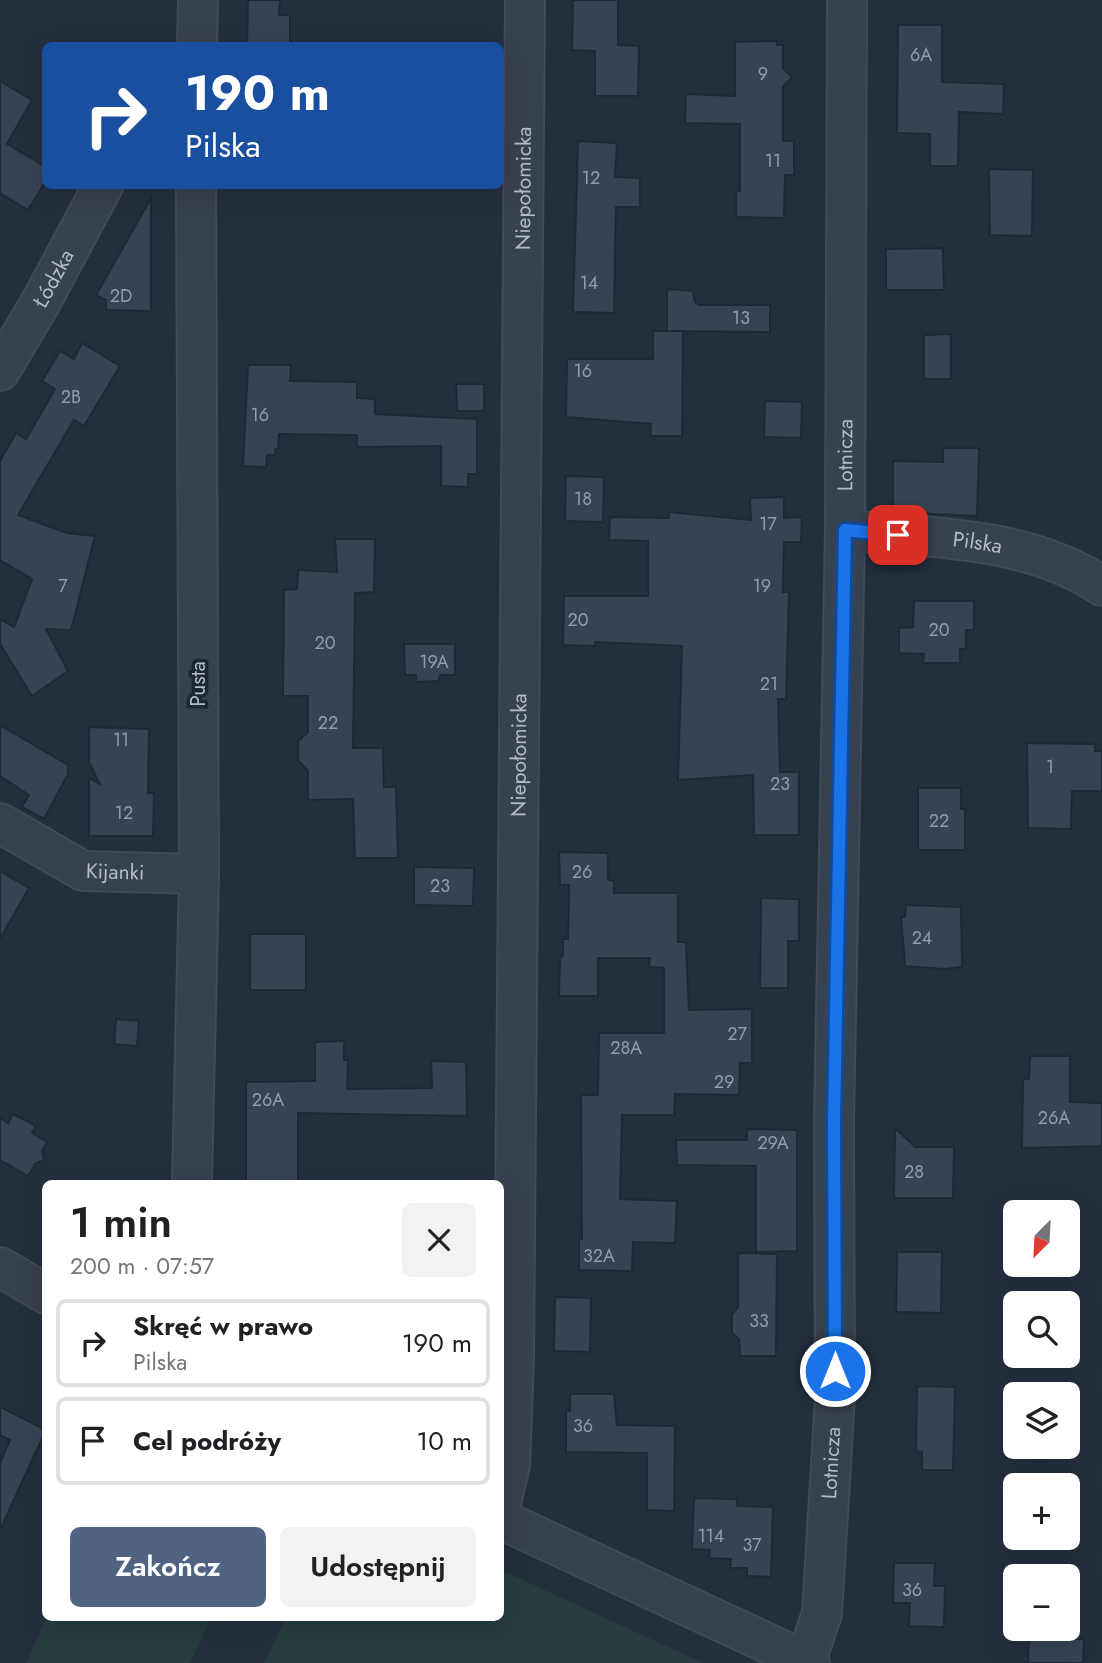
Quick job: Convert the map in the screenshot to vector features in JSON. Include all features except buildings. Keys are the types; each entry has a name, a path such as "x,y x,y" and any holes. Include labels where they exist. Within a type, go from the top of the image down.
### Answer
{"street":[{"path":"197,42 198,0"},
{"name":"Niepołomicka","path":"504,1490 510,1465 514,1361 525,0"},
{"name":"Lotnicza","path":"808,1662 822,1613 835,1398 834,1121 845,530 847,0"},
{"name":"Łódzka","path":"0,371 42,300 101,189"},
{"name":"Pusta","path":"192,1180 199,874 196,189"},
{"name":"Pilska","path":"845,530 1009,548 1069,567 1102,586"},
{"name":"Kijanki","path":"0,824 83,871 199,874"},
{"path":"0,1267 42,1292"},
{"path":"504,1521 808,1662"}],"green space":[{"path":"504,1571 703,1663 264,1663 284,1621 504,1621"},
{"path":"45,1621 210,1621 190,1663 26,1663"}],"route":[{"path":"835,1371 834,1121 845,530 898,535"}]}
